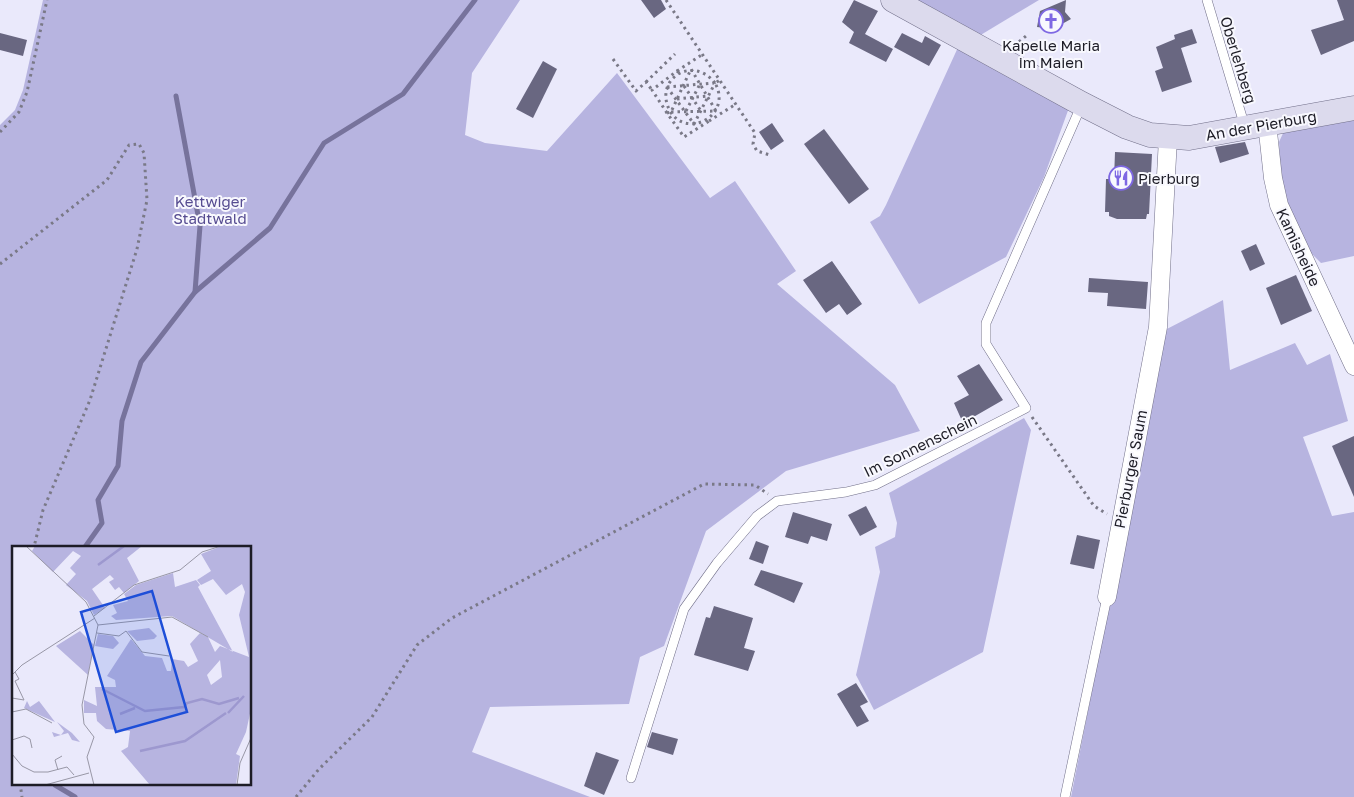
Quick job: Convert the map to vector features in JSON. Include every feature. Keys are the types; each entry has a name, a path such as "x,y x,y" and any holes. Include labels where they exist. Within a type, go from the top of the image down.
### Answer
{"street":[{"name":"An der Pierburg","path":"893,0 1082,104 1126,127 1150,135 1168,138 1189,138 1354,108"},
{"name":"Kamisheide","path":"1256,125 1279,205 1354,366"},
{"name":"Pierburger Saum","path":"1106,597 1158,327 1168,138"}],"lane":[{"name":"Oberlehberg","path":"1207,0 1256,125"},
{"path":"1026,408 986,344 986,323 1082,104"},
{"name":"Im Sonnenschein","path":"631,778 684,609 757,516 777,501 846,492 875,485 1026,408"},
{"name":"Pierburger Saum","path":"1064,797 1106,597"}],"path":[{"path":"0,132 19,112 27,92 47,0"},
{"path":"666,0 756,133 753,144 758,150 770,155"},
{"path":"613,60 636,91 675,54"},
{"path":"652,90 703,54"},
{"path":"691,69 716,111"},
{"path":"669,113 691,69"},
{"path":"691,69 709,76 715,83 720,99 716,111 708,120 694,124 682,122 669,113 666,103 667,87 678,72 691,69"},
{"path":"667,87 715,83 720,80"},
{"path":"646,82 684,137 736,104"},
{"path":"694,124 715,83"},
{"path":"686,112 700,84"},
{"path":"684,86 701,111"},
{"path":"667,87 694,124"},
{"path":"676,99 707,96"},
{"path":"669,113 716,111"},
{"path":"0,264 107,180 130,145 140,144 144,153 147,200 137,249 90,400 43,510 34,546"},
{"path":"1026,408 1094,506 1120,521"},
{"path":"296,797 319,769 372,717 417,645 452,618 704,484 755,485 777,501"},
{"path":"20,784 22,797"}],"green space":[{"name":"Kettwiger Stadtwald","path":"43,0 520,0 472,73 465,135 485,143 547,151 617,73 710,198 735,181 796,271 777,284 895,385 920,431 786,471 706,531 664,646 640,657 629,704 490,707 472,752 590,797 0,797 0,125 15,110 23,90"},
{"path":"903,0 1039,0 974,39"},
{"path":"960,43 1070,105 1044,177 1006,257 919,304 870,222 880,216 886,205"},
{"path":"1354,115 1354,256 1321,263 1310,252 1282,197 1279,142 1285,129"},
{"path":"1223,300 1230,370 1295,343 1307,365 1330,354 1348,421 1303,437 1332,516 1354,512 1354,797 1071,797 1163,331"},
{"path":"1024,418 1031,430 983,652 874,710 856,675 880,572 875,547 895,537 897,523 889,493"}],"building":[{"path":"641,0 661,0 666,9 654,18"},
{"path":"854,0 878,11 865,34 893,49 886,62 849,43 854,32 842,22"},
{"name":"Kapelle Maria im Maien","path":"1066,0 1065,12 1071,19 1053,29 1037,27 1040,11"},
{"path":"1337,0 1354,0 1354,41 1321,55 1311,30 1344,20"},
{"path":"1192,29 1197,43 1181,48 1192,82 1162,92 1155,71 1163,68 1156,47 1175,39 1174,35"},
{"path":"0,33 27,40 23,56 0,50"},
{"path":"902,33 922,43 925,36 941,45 929,66 894,47"},
{"path":"543,61 557,69 533,118 516,109"},
{"path":"772,123 784,141 771,150 759,132"},
{"path":"824,129 869,189 849,204 804,144"},
{"path":"1245,142 1249,154 1220,163 1215,147"},
{"path":"1115,152 1152,154 1149,214 1147,214 1146,219 1117,219 1109,216 1109,212 1105,212 1106,179 1114,179"},
{"path":"1256,244 1265,264 1250,271 1241,251"},
{"path":"832,261 862,304 847,315 839,304 826,313 803,280"},
{"path":"1296,275 1312,311 1281,325 1266,288"},
{"path":"1089,278 1148,282 1146,309 1107,306 1108,293 1088,292"},
{"path":"979,364 1003,400 963,423 954,403 969,395 957,376"},
{"path":"1354,436 1354,497 1332,446"},
{"path":"866,506 877,527 860,536 848,515"},
{"path":"793,512 832,524 827,541 811,536 808,544 785,537"},
{"path":"1077,535 1100,540 1094,569 1070,564"},
{"path":"756,541 769,546 763,564 749,559"},
{"path":"761,570 803,583 794,603 754,585"},
{"path":"714,606 753,618 744,648 755,651 748,671 694,655 706,617 710,618"},
{"path":"856,683 868,702 860,706 869,721 857,727 837,694"},
{"path":"652,732 678,739 673,755 647,747"},
{"path":"596,752 619,760 604,795 584,786"}],"waterway":[{"path":"86,546 102,523 98,500 118,466 122,421 141,362 195,292 270,228 324,143 403,94 475,0"},
{"path":"176,96 200,226 195,292"},
{"path":"55,784 75,797"}],"place":[{"name":"Kapelle Maria im Maien","path":"1051,21"},
{"name":"Pierburg","path":"1121,178"}]}
